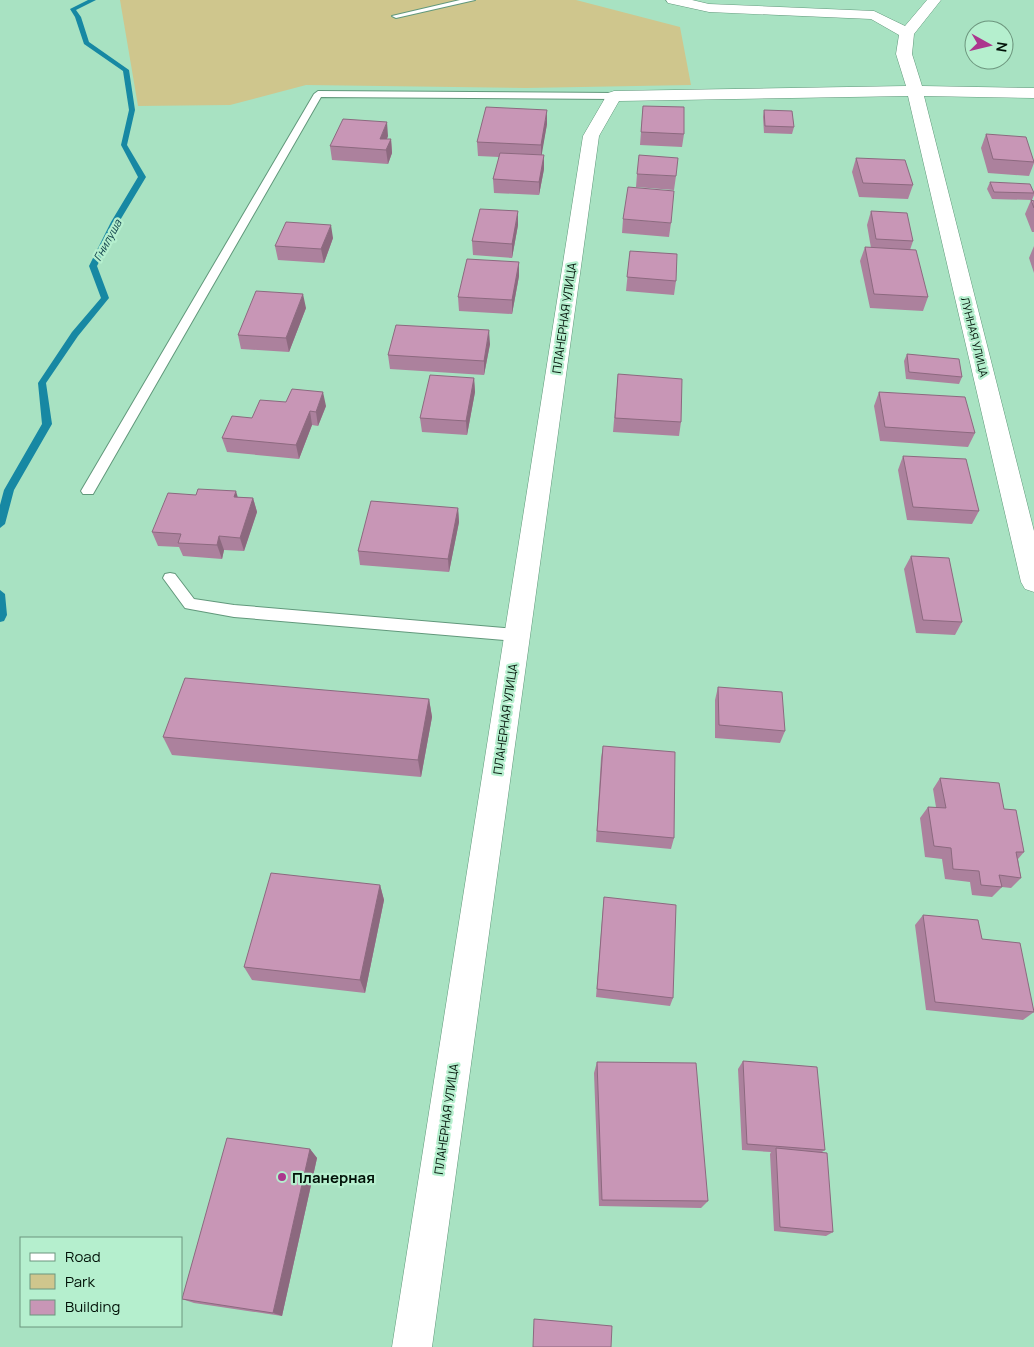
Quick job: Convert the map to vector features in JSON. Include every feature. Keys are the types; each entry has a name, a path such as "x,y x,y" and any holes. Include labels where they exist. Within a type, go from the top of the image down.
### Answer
{"street":[{"path":"673,0 709,8 874,15 906,33 934,0"},
{"name":"ЛУННАЯ УЛИЦА","path":"906,33 904,54 916,92 1034,582"},
{"path":"614,96 916,92 1034,93"},
{"name":"ПЛАНЕРНАЯ УЛИЦА","path":"412,1347 591,136 614,96"}],"lane":[{"path":"396,16 471,0"},
{"path":"88,491 318,94 614,96"},
{"path":"170,578 190,604 234,611 517,635"}],"green space":[{"path":"120,0 576,0 680,27 691,85 526,88 306,85 230,105 138,106"}],"building":[{"path":"643,106 684,107 684,134 641,132"},
{"path":"486,107 547,110 541,145 477,142"},
{"path":"764,110 792,111 794,127 765,126"},
{"path":"343,119 387,122 380,139 391,139 386,150 330,146"},
{"path":"986,134 1026,137 1034,162 993,159"},
{"path":"500,153 544,155 539,182 493,179"},
{"path":"639,155 678,158 676,176 637,174"},
{"path":"856,158 905,160 913,185 863,183"},
{"path":"990,182 1030,184 1034,193 994,192"},
{"path":"628,187 674,191 671,223 623,219"},
{"path":"480,209 518,211 512,244 472,241"},
{"path":"871,211 907,213 913,241 876,239"},
{"path":"286,222 331,225 321,249 275,246"},
{"path":"865,247 916,250 928,297 874,294"},
{"path":"630,251 677,254 676,281 627,277"},
{"path":"467,259 519,262 512,300 458,297"},
{"path":"256,291 303,294 286,338 238,335"},
{"path":"396,325 489,330 484,361 388,355"},
{"path":"907,354 959,359 962,377 909,372"},
{"path":"618,374 682,379 681,422 615,418"},
{"path":"430,375 474,378 466,421 420,418"},
{"path":"292,389 323,392 316,412 310,411 296,445 222,438 232,416 252,418 260,400 286,402"},
{"path":"879,392 965,397 975,433 885,427"},
{"path":"903,456 966,459 979,511 913,507"},
{"path":"198,489 236,491 234,497 253,498 240,538 219,536 217,545 178,543 181,534 152,532 168,493 196,495"},
{"path":"371,501 458,508 448,559 358,551"},
{"path":"911,556 949,558 962,622 923,620"},
{"path":"185,678 429,699 418,760 163,737"},
{"path":"718,687 782,692 785,731 719,725"},
{"path":"603,746 675,752 674,838 597,831"},
{"path":"940,778 999,783 1004,809 1016,810 1024,852 1016,852 1021,878 999,875 1002,887 981,885 979,871 953,869 951,848 934,846 928,807 946,808"},
{"path":"271,873 380,885 360,980 244,967"},
{"path":"604,897 676,905 673,998 597,989"},
{"path":"923,915 978,920 982,939 1020,943 1034,1012 935,1002"},
{"path":"743,1061 817,1067 825,1150 747,1144"},
{"path":"597,1062 696,1063 708,1201 602,1200"},
{"path":"227,1138 310,1149 273,1313 182,1299"},
{"path":"776,1148 827,1153 833,1232 780,1227"},
{"path":"534,1319 612,1326 611,1347 533,1347"}],"waterway":[{"name":"Гнилуша","path":"0,524 9,490 47,424 42,383 75,334 105,298 93,266 115,222 142,177 124,145 132,110 126,70 86,43 78,17 73,9 93,0"},
{"name":"Гнилуша","path":"0,594 2,615 0,618"}],"place":[{"name":"Планерная","path":"282,1177"}]}
